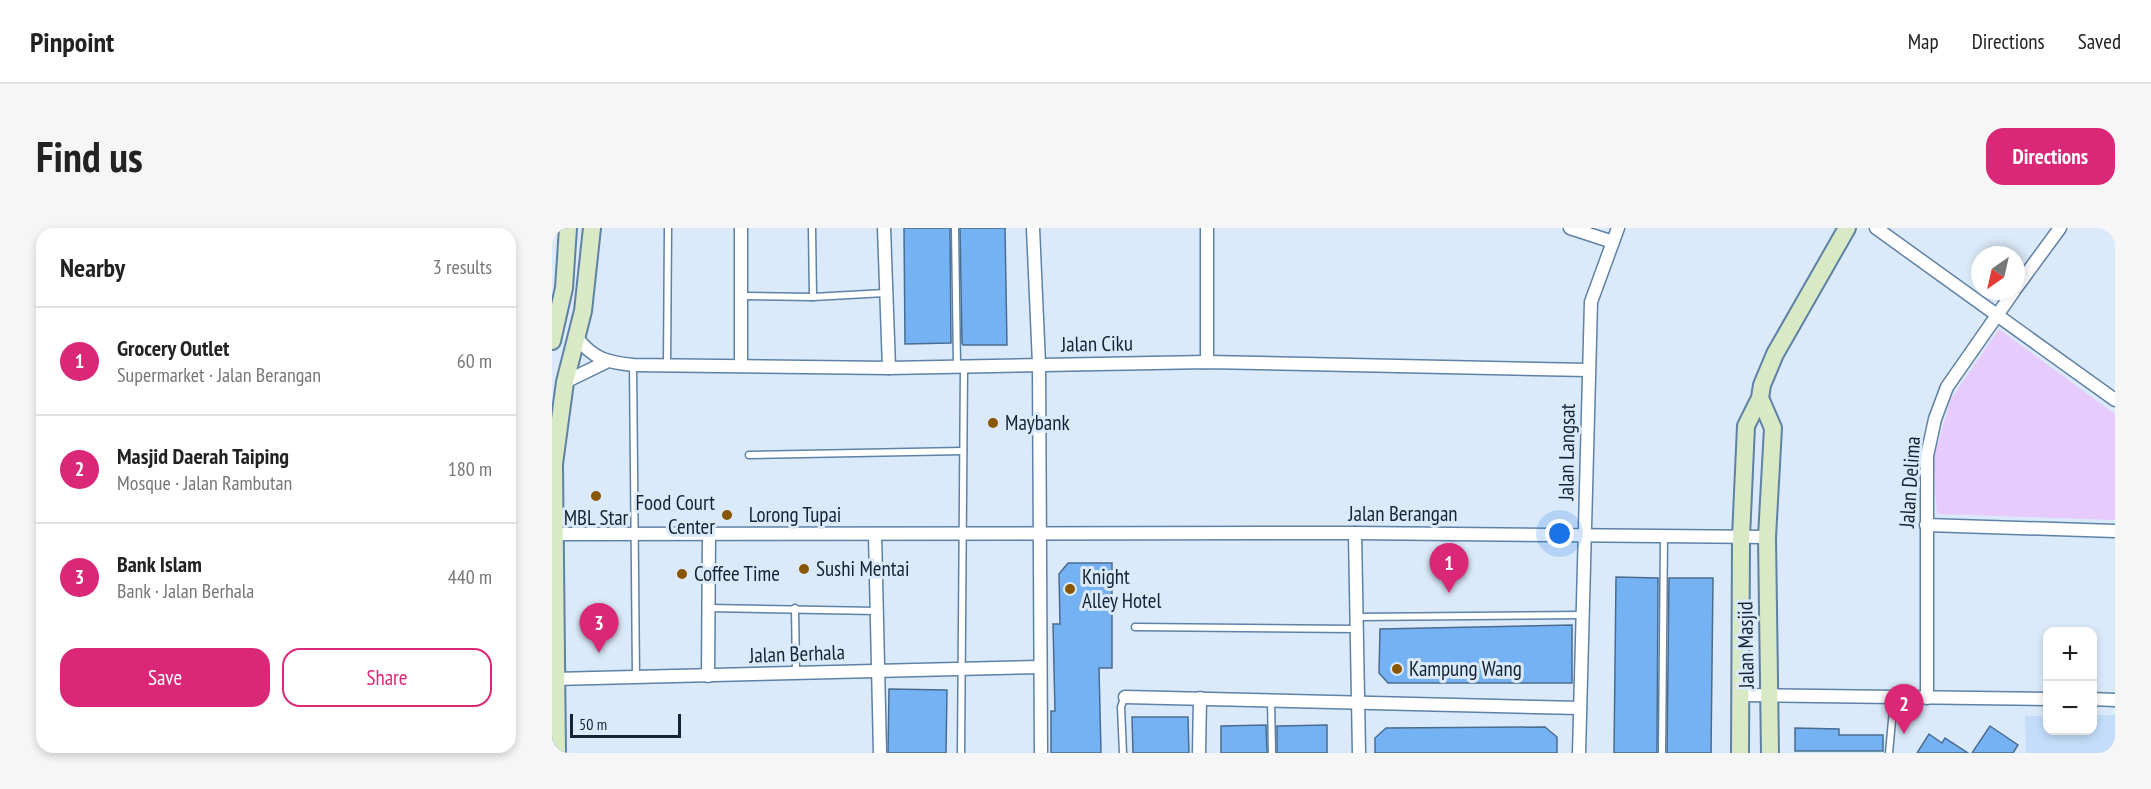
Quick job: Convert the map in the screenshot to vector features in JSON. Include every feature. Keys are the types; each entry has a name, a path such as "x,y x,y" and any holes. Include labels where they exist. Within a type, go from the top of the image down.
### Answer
{"main road":[{"path":"552,341 564,288 568,228"},
{"path":"555,750 554,464 565,381 583,311 592,228"},
{"name":"Jalan Masjid","path":"1740,753 1741,537 1746,426 1760,398 1762,385 1775,354 1847,228"},
{"name":"Jalan Masjid","path":"1760,398 1773,428 1767,537 1770,753"}],"street":[{"path":"741,228 743,296 741,366"},
{"path":"884,228 889,368"},
{"path":"1033,228 1039,364 1041,753"},
{"path":"1207,228 1207,362"},
{"path":"1570,228 1613,242"},
{"name":"Jalan Langsat","path":"1579,753 1591,302 1618,228"},
{"path":"1876,228 2114,396"},
{"name":"Jalan Delima","path":"2025,276 2060,228"},
{"name":"Jalan Delima","path":"1927,698 1927,456 1935,419 1947,387 2008,300"},
{"path":"565,381 606,362 577,338"},
{"name":"Jalan Ciku","path":"606,362 667,366 889,368 1207,362 1588,370"},
{"path":"1926,525 2115,531"},
{"path":"1355,533 1359,753"},
{"name":"Jalan Berangan","path":"1039,534 1355,533 1767,537"},
{"name":"Lorong Tupai","path":"553,534 1039,534"},
{"path":"875,534 880,753"},
{"path":"708,676 709,535"},
{"name":"Jalan Berhala","path":"554,679 1040,667"},
{"path":"1742,695 1894,699 2043,699"},
{"path":"1125,697 1580,708"},
{"path":"1199,753 1200,698"},
{"path":"2097,699 2115,700"}],"lane":[{"path":"667,366 669,228"},
{"path":"812,228 813,297"},
{"path":"955,228 963,451 961,753"},
{"path":"743,296 813,297 885,293"},
{"path":"633,365 636,678"},
{"path":"749,455 963,451"},
{"path":"1662,753 1664,536"},
{"path":"708,608 877,611"},
{"path":"795,608 796,673"},
{"path":"1135,627 1357,623 1582,615"},
{"path":"1123,753 1121,707 1125,697"},
{"path":"1889,753 1894,699"},
{"path":"1271,700 1272,753"}],"shaded area":[{"path":"1999,329 2115,414 2115,520 1937,514 1933,459 1951,399"},
{"path":"2097,715 2115,715 2115,753 2026,753 2025,716 2043,716 2043,735 2097,735"}],"building":[{"path":"904,228 950,228 951,343 905,344"},
{"path":"960,228 1005,228 1007,345 963,345 962,343"},
{"path":"1068,563 1112,563 1112,668 1099,668 1101,753 1051,753 1051,711 1055,711 1053,624 1060,624 1059,574"},
{"path":"1616,577 1658,578 1657,753 1614,753"},
{"path":"1669,578 1713,578 1711,753 1667,753"},
{"path":"1572,625 1572,683 1388,683 1379,673 1380,629"},
{"path":"889,689 947,690 946,753 888,753"},
{"path":"1132,717 1188,717 1189,753 1133,753"},
{"path":"1266,725 1267,753 1221,753 1221,726"},
{"path":"1327,725 1327,753 1277,753 1277,726"},
{"path":"1990,726 2018,745 2013,753 1972,753"},
{"path":"1545,727 1557,737 1557,753 1375,753 1375,738 1386,728"},
{"path":"1795,728 1839,729 1839,735 1883,735 1883,751 1795,751"},
{"path":"1929,734 1942,743 1945,738 1968,753 1917,753"}],"place":[{"name":"Maybank","path":"993,423"},
{"name":"MBL Star","path":"596,496"},
{"name":"Food Court Center","path":"727,515"},
{"name":"Sushi Mentai","path":"804,569"},
{"name":"Coffee Time","path":"682,574"},
{"name":"Knight Alley Hotel","path":"1070,589"},
{"name":"Grocery Outlet","path":"1449,593"},
{"name":"Bank Islam","path":"599,653"},
{"name":"Kampung Wang","path":"1397,669"},
{"name":"Masjid Daerah Taiping","path":"1904,734"}]}
